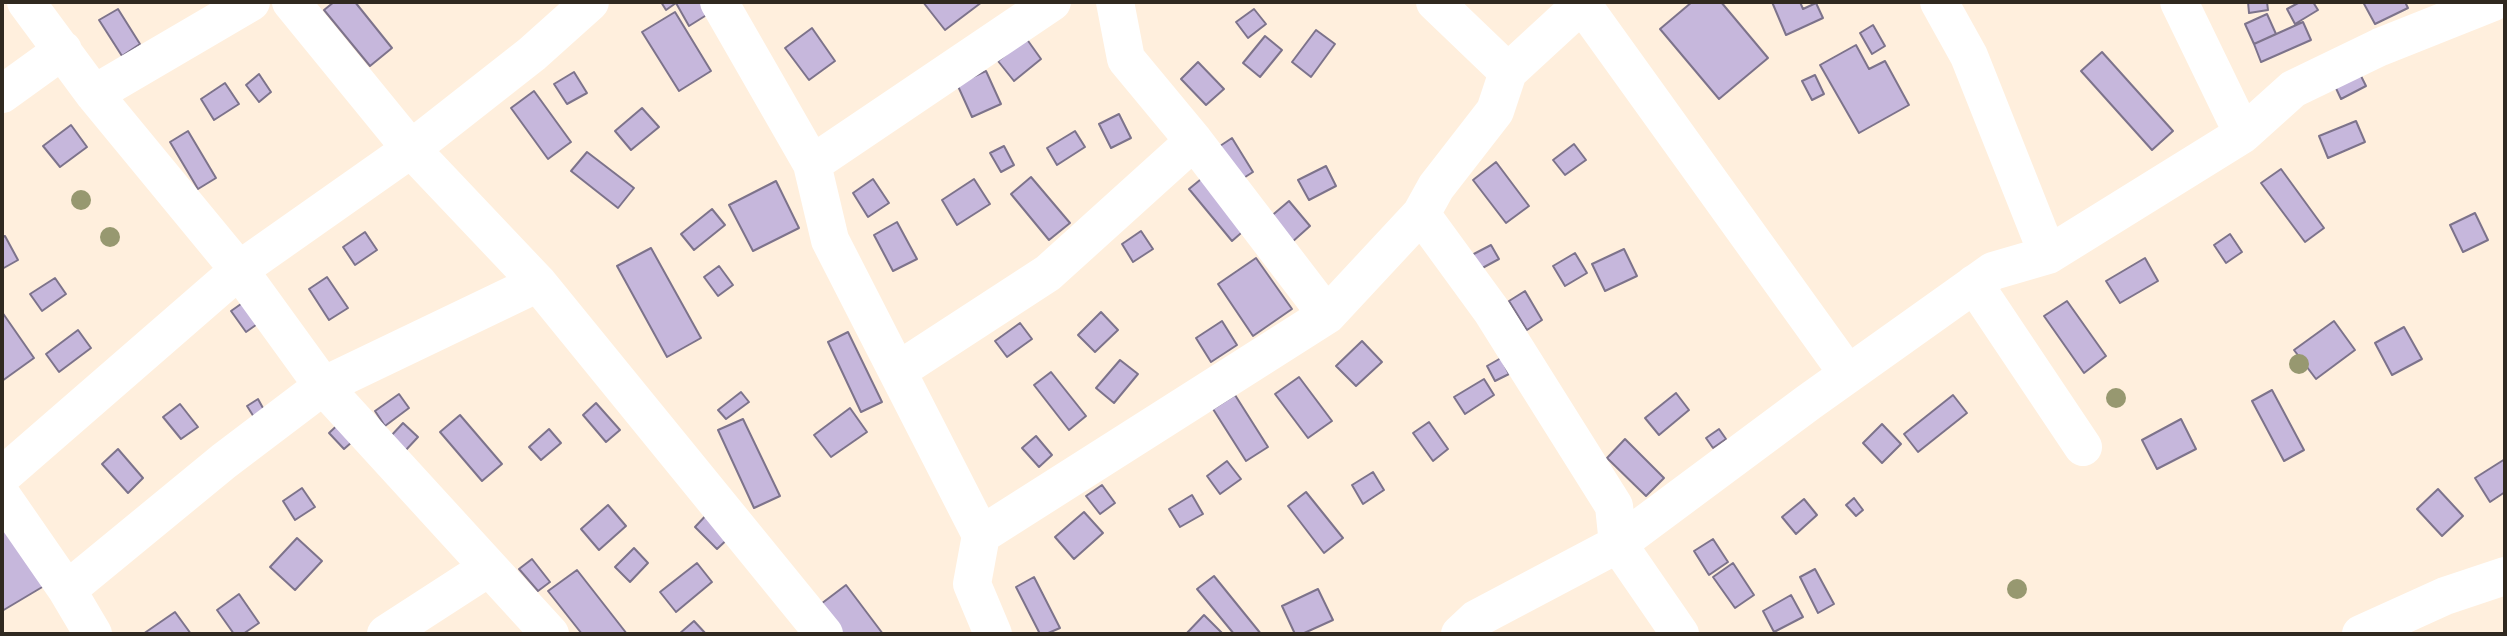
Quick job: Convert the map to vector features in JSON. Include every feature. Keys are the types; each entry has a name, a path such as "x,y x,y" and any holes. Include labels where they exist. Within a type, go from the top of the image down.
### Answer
{"street":[{"path":"26,2 94,94 239,270 323,386 550,634"},
{"path":"94,94 251,2"},
{"path":"291,2 411,149 538,283 824,634"},
{"path":"2,476 239,270 411,149 532,54 590,2"},
{"path":"719,2 812,164 830,240 900,370 981,535 972,584 993,634"},
{"path":"812,164 1052,2"},
{"path":"1115,2 1126,59 1194,141 1326,314"},
{"path":"1435,2 1508,72"},
{"path":"1939,2 1969,55 2048,255"},
{"path":"2179,2 2243,134"},
{"path":"1460,634 1476,619 1618,544 1993,271 2048,255 2243,134 2293,89 2380,47 2493,2"},
{"path":"981,535 1326,314 1421,214 1436,187 1495,111 1508,72 1583,3 1848,374"},
{"path":"2,94 63,50"},
{"path":"900,370 1048,273 1194,141"},
{"path":"1421,214 1491,310 1614,506 1618,544 1680,634"},
{"path":"67,590 224,461 323,386 538,283"},
{"path":"1974,284 2083,447"},
{"path":"2,496 67,590 93,634"},
{"path":"386,634 488,568"},
{"path":"2361,634 2445,597 2505,576"}],"building":[{"path":"334,2 355,2 392,48 370,66 324,10"},
{"path":"661,2 707,2 713,11 689,26 676,3 666,10"},
{"path":"923,2 982,2 945,30"},
{"path":"1692,2 1721,2 1768,58 1719,99 1660,29"},
{"path":"1772,2 1800,2 1803,9 1816,3 1823,18 1786,35"},
{"path":"2248,2 2267,2 2268,10 2249,13"},
{"path":"2300,2 2313,2 2318,10 2295,24 2287,9"},
{"path":"2363,2 2405,2 2408,8 2375,24"},
{"path":"118,9 140,44 122,56 99,20"},
{"path":"1254,9 1266,24 1248,38 1236,22"},
{"path":"675,12 711,71 679,91 642,32"},
{"path":"2267,14 2276,34 2254,44 2245,24"},
{"path":"2303,22 2311,40 2261,62 2254,44"},
{"path":"1873,25 1885,46 1872,54 1860,33"},
{"path":"812,28 835,61 809,80 785,48"},
{"path":"1316,30 1335,44 1311,77 1292,62"},
{"path":"1265,36 1282,50 1260,77 1243,63"},
{"path":"1026,38 1041,59 1014,81 998,61"},
{"path":"1856,45 1869,69 1885,61 1909,105 1859,133 1820,65"},
{"path":"2102,52 2173,131 2152,150 2081,71"},
{"path":"1198,62 1224,89 1206,105 1181,79"},
{"path":"986,71 1001,104 972,117 957,84"},
{"path":"574,72 587,93 567,104 554,84"},
{"path":"2359,72 2366,86 2341,99 2334,84"},
{"path":"259,74 271,92 259,102 246,85"},
{"path":"1815,75 1824,94 1812,100 1802,81"},
{"path":"225,83 239,104 214,120 201,99"},
{"path":"534,91 571,142 548,159 511,108"},
{"path":"642,108 659,127 631,150 615,131"},
{"path":"1119,114 1131,138 1111,148 1099,124"},
{"path":"2356,121 2365,142 2328,158 2319,136"},
{"path":"71,125 87,147 60,167 43,146"},
{"path":"188,131 216,178 198,189 170,142"},
{"path":"1075,131 1085,147 1057,165 1047,148"},
{"path":"1232,138 1253,172 1242,179 1220,146"},
{"path":"1574,144 1586,160 1565,175 1553,160"},
{"path":"1004,146 1014,165 1001,172 990,153"},
{"path":"587,152 634,188 618,208 571,171"},
{"path":"1496,162 1529,206 1506,223 1473,180"},
{"path":"1326,166 1336,186 1309,200 1298,180"},
{"path":"2281,169 2324,228 2305,242 2261,183"},
{"path":"1206,175 1248,227 1232,241 1189,189"},
{"path":"1031,177 1070,223 1049,240 1011,194"},
{"path":"873,179 889,203 868,217 853,193"},
{"path":"974,179 990,204 957,225 942,200"},
{"path":"776,181 799,228 753,251 729,205"},
{"path":"1289,201 1310,226 1291,243 1269,218"},
{"path":"712,209 725,225 694,250 681,234"},
{"path":"2475,213 2488,240 2463,252 2450,225"},
{"path":"897,222 917,259 893,271 874,235"},
{"path":"1141,231 1153,249 1133,262 1122,244"},
{"path":"365,232 377,250 355,265 343,247"},
{"path":"2230,234 2242,252 2226,263 2214,245"},
{"path":"5,236 18,260 2,269 2,237"},
{"path":"1491,245 1499,259 1475,272 1468,257"},
{"path":"651,248 701,338 667,357 617,266"},
{"path":"1624,249 1637,276 1605,291 1592,264"},
{"path":"1575,253 1587,273 1565,286 1553,266"},
{"path":"1256,258 1292,309 1253,336 1218,284"},
{"path":"2145,258 2158,281 2120,303 2106,281"},
{"path":"719,266 733,285 718,296 704,277"},
{"path":"327,277 348,308 329,320 309,289"},
{"path":"55,278 66,294 42,311 30,294"},
{"path":"1525,291 1542,320 1527,330 1509,301"},
{"path":"248,299 263,320 246,332 231,311"},
{"path":"2067,301 2106,356 2084,373 2044,316"},
{"path":"2,312 34,358 2,381"},
{"path":"1101,312 1118,330 1095,352 1078,335"},
{"path":"1222,321 1237,345 1211,362 1196,338"},
{"path":"2334,321 2355,350 2316,379 2294,350"},
{"path":"1020,323 1032,339 1007,357 995,341"},
{"path":"2404,327 2422,359 2392,375 2375,343"},
{"path":"78,330 91,348 59,372 46,354"},
{"path":"848,332 882,402 861,412 828,342"},
{"path":"1362,341 1382,362 1356,386 1336,366"},
{"path":"1501,358 1509,374 1495,381 1487,366"},
{"path":"1120,360 1138,374 1114,403 1096,388"},
{"path":"1051,372 1086,416 1069,430 1034,385"},
{"path":"1299,377 1332,421 1308,438 1275,394"},
{"path":"1484,379 1494,395 1465,414 1454,397"},
{"path":"2272,390 2304,450 2284,461 2252,401"},
{"path":"741,392 749,402 726,419 718,410"},
{"path":"1676,393 1689,410 1659,435 1645,418"},
{"path":"399,394 409,408 385,426 375,411"},
{"path":"1235,395 1268,447 1246,461 1213,409"},
{"path":"1953,395 1967,413 1918,452 1904,434"},
{"path":"258,399 269,419 259,425 247,406"},
{"path":"596,403 620,430 606,442 583,415"},
{"path":"180,404 198,427 181,439 163,417"},
{"path":"850,408 867,432 831,457 814,435"},
{"path":"460,415 502,464 482,481 440,432"},
{"path":"346,417 361,434 344,449 329,433"},
{"path":"743,419 780,496 754,508 718,430"},
{"path":"2181,419 2196,449 2157,469 2142,440"},
{"path":"1429,422 1448,449 1433,461 1413,433"},
{"path":"403,423 418,437 405,451 390,437"},
{"path":"1882,424 1901,444 1882,463 1863,443"},
{"path":"549,429 561,443 541,460 529,447"},
{"path":"1719,429 1726,439 1713,448 1706,438"},
{"path":"1036,436 1052,455 1039,467 1022,448"},
{"path":"1625,439 1664,478 1646,496 1607,458"},
{"path":"118,449 143,478 128,493 102,464"},
{"path":"2505,459 2505,492 2490,502 2475,478"},
{"path":"1227,461 1241,479 1220,494 1207,476"},
{"path":"1373,472 1384,490 1363,504 1352,485"},
{"path":"1102,485 1115,503 1100,514 1086,496"},
{"path":"302,488 315,507 295,520 283,501"},
{"path":"2438,489 2463,516 2442,536 2417,509"},
{"path":"1306,492 1343,538 1324,553 1288,506"},
{"path":"1192,495 1203,514 1180,527 1169,509"},
{"path":"1854,498 1863,510 1856,516 1846,505"},
{"path":"1804,499 1817,515 1796,534 1782,517"},
{"path":"608,505 626,526 599,550 581,529"},
{"path":"710,511 733,534 717,549 695,527"},
{"path":"1084,512 1103,533 1074,559 1055,537"},
{"path":"13,524 49,583 2,611 2,531"},
{"path":"297,538 322,561 295,590 270,567"},
{"path":"1713,539 1728,562 1709,575 1694,551"},
{"path":"634,548 648,563 630,582 615,567"},
{"path":"532,559 550,582 538,591 519,569"},
{"path":"697,563 712,582 676,612 660,592"},
{"path":"1733,563 1754,595 1735,608 1713,577"},
{"path":"1815,569 1834,604 1818,613 1800,577"},
{"path":"577,570 627,634 582,634 548,591"},
{"path":"1214,576 1261,634 1234,634 1197,589"},
{"path":"1034,577 1060,628 1046,634 1040,634 1016,587"},
{"path":"846,585 883,634 831,634 813,610"},
{"path":"1318,589 1333,620 1302,634 1295,634 1282,606"},
{"path":"239,594 259,623 243,634 234,634 217,610"},
{"path":"1791,595 1803,617 1774,632 1763,611"},
{"path":"175,612 191,634 143,634"},
{"path":"1204,615 1223,634 1186,634"},
{"path":"694,621 706,634 679,634"}]}
